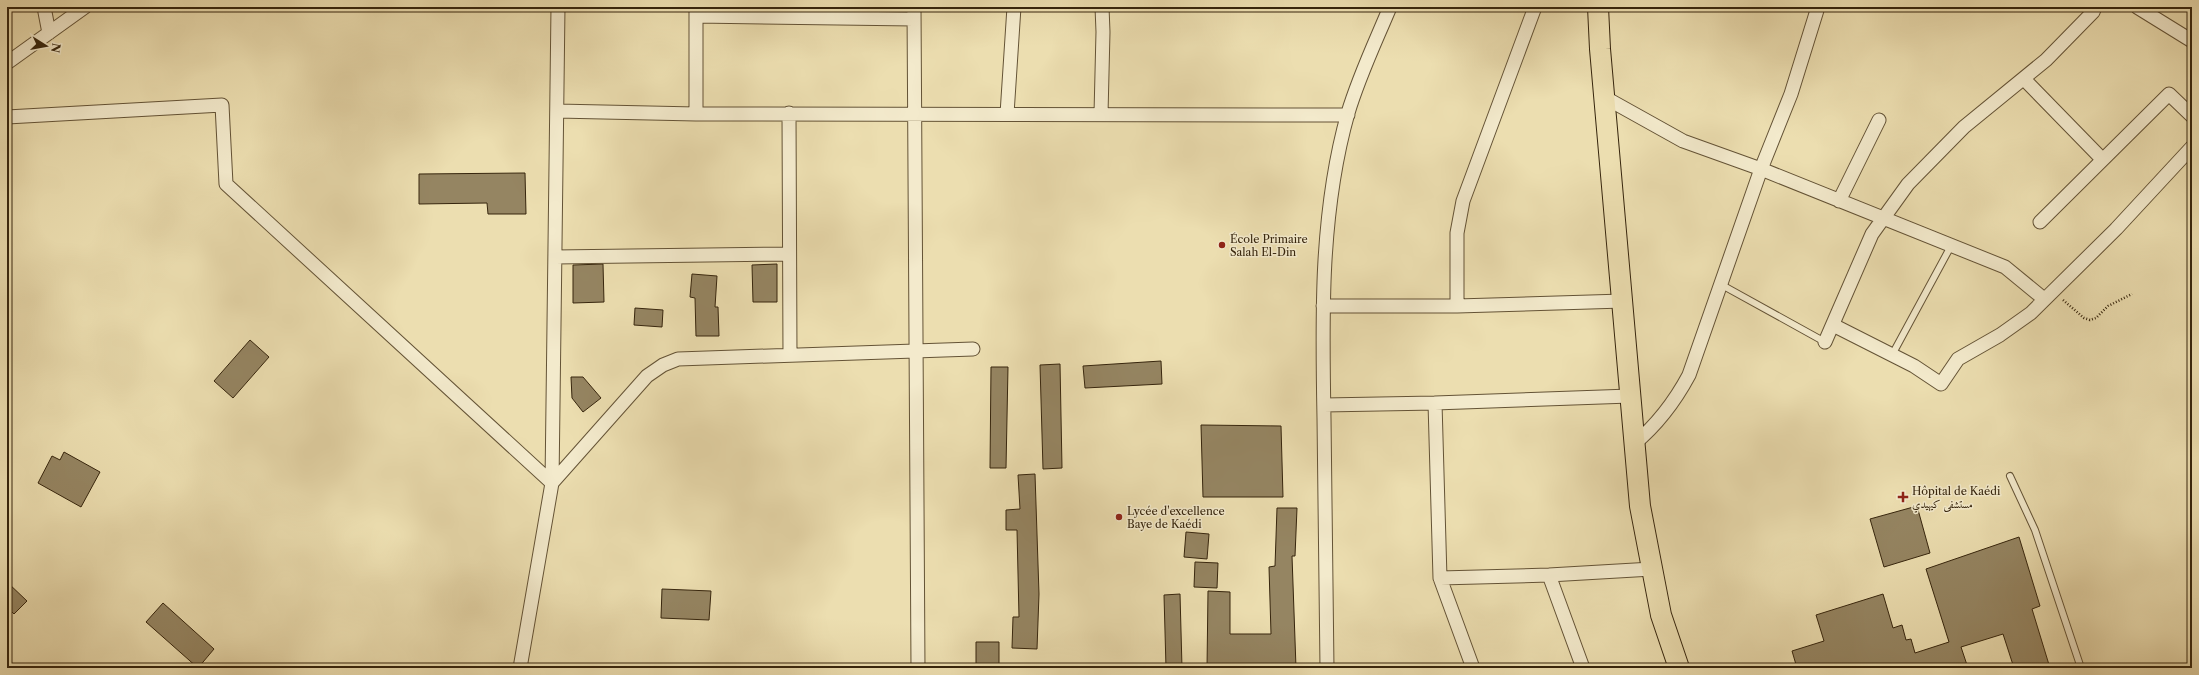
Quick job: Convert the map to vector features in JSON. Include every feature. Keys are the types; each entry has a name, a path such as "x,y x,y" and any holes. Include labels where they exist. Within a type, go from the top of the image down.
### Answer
{"main road":[{"path":"1598,7 1604,97 1640,506 1662,615 1679,668"}],"street":[{"path":"44,7 49,32"},
{"path":"7,63 85,7"},
{"path":"520,668 552,483 558,7"},
{"path":"1007,114 1014,7"},
{"path":"1101,114 1103,32 1102,7"},
{"path":"1327,668 1323,306 1331,198 1348,115 1361,72 1390,7"},
{"path":"1457,306 1457,233 1463,201 1535,7"},
{"path":"1634,444 1662,419 1679,394 1689,375 1761,169 1791,94 1818,7"},
{"path":"1825,342 1872,234 1908,184 1964,127 2024,79 2093,12 2095,7"},
{"path":"2137,7 2192,41"},
{"path":"696,114 696,12 914,13 918,668"},
{"path":"2024,79 2102,159"},
{"path":"2040,222 2169,94 2192,116"},
{"path":"1604,97 1683,141 1761,169 2005,267 2048,295"},
{"path":"7,117 222,105 226,184 552,483"},
{"path":"557,111 696,114 1348,115"},
{"path":"789,113 790,355"},
{"path":"1839,201 1879,120"},
{"path":"1833,325 1914,366 1941,384 1958,359 2000,335 2031,313 2116,229 2192,147"},
{"path":"554,256 790,254"},
{"path":"1323,306 1457,306 1623,301"},
{"path":"552,483 647,376 663,365 678,359 973,349"},
{"path":"1324,405 1435,403 1630,396"},
{"path":"1435,403 1440,578 1473,668"},
{"path":"1440,578 1549,575 1652,568"},
{"path":"1549,575 1583,668"}],"lane":[{"path":"1892,355 1951,246"},
{"path":"1720,284 1825,342"},
{"path":"2010,476 2036,530 2081,668"}],"path":[{"path":"2048,295 2084,318 2090,320 2096,318 2108,306 2132,294"}],"shaded area":[{"path":"7,231 11,231 11,295 7,295"}],"building":[{"path":"525,173 526,214 488,214 487,203 419,204 419,174"},
{"path":"603,264 604,302 573,303 573,265"},
{"path":"777,264 777,302 753,302 752,265"},
{"path":"692,274 717,276 715,307 718,307 719,336 696,336 695,298 690,297"},
{"path":"635,308 663,310 662,327 634,325"},
{"path":"250,340 269,357 233,398 214,381"},
{"path":"1161,361 1162,384 1085,388 1083,366"},
{"path":"1060,364 1062,468 1043,469 1040,365"},
{"path":"991,367 1008,367 1006,468 990,468"},
{"path":"571,377 583,377 601,398 583,412 572,398"},
{"path":"1201,425 1281,426 1283,497 1203,497"},
{"path":"64,452 100,472 81,507 38,483 52,456 60,460"},
{"path":"1035,474 1039,594 1037,649 1012,648 1013,617 1019,617 1017,530 1006,530 1006,510 1020,509 1018,475"},
{"path":"1917,506 1930,553 1884,567 1870,519"},
{"path":"1277,508 1297,508 1295,556 1292,556 1296,668 1207,668 1208,591 1230,592 1230,634 1271,634 1269,567 1275,566"},
{"path":"1186,532 1209,534 1207,559 1184,557"},
{"path":"2019,537 2040,606 2032,609 2050,668 2014,668 2003,634 1961,647 1968,668 1797,668 1792,651 1824,641 1816,615 1883,594 1893,628 1902,625 1906,640 1911,639 1915,653 1949,642 1926,569"},
{"path":"1195,562 1218,563 1217,588 1194,587"},
{"path":"7,582 27,601 14,614 7,607"},
{"path":"662,589 711,591 709,620 661,618"},
{"path":"1180,594 1182,668 1166,668 1164,595"},
{"path":"163,603 214,649 198,668 146,622"},
{"path":"976,642 999,642 999,668 976,668"}],"place":[{"name":"École Primaire Salah El-Din","path":"1222,245"},
{"name":"Hôpital de Kaédi مستشفى كيهيدي","path":"1903,497"},
{"name":"Lycée d'excellence Baye de Kaédi","path":"1119,517"}]}
